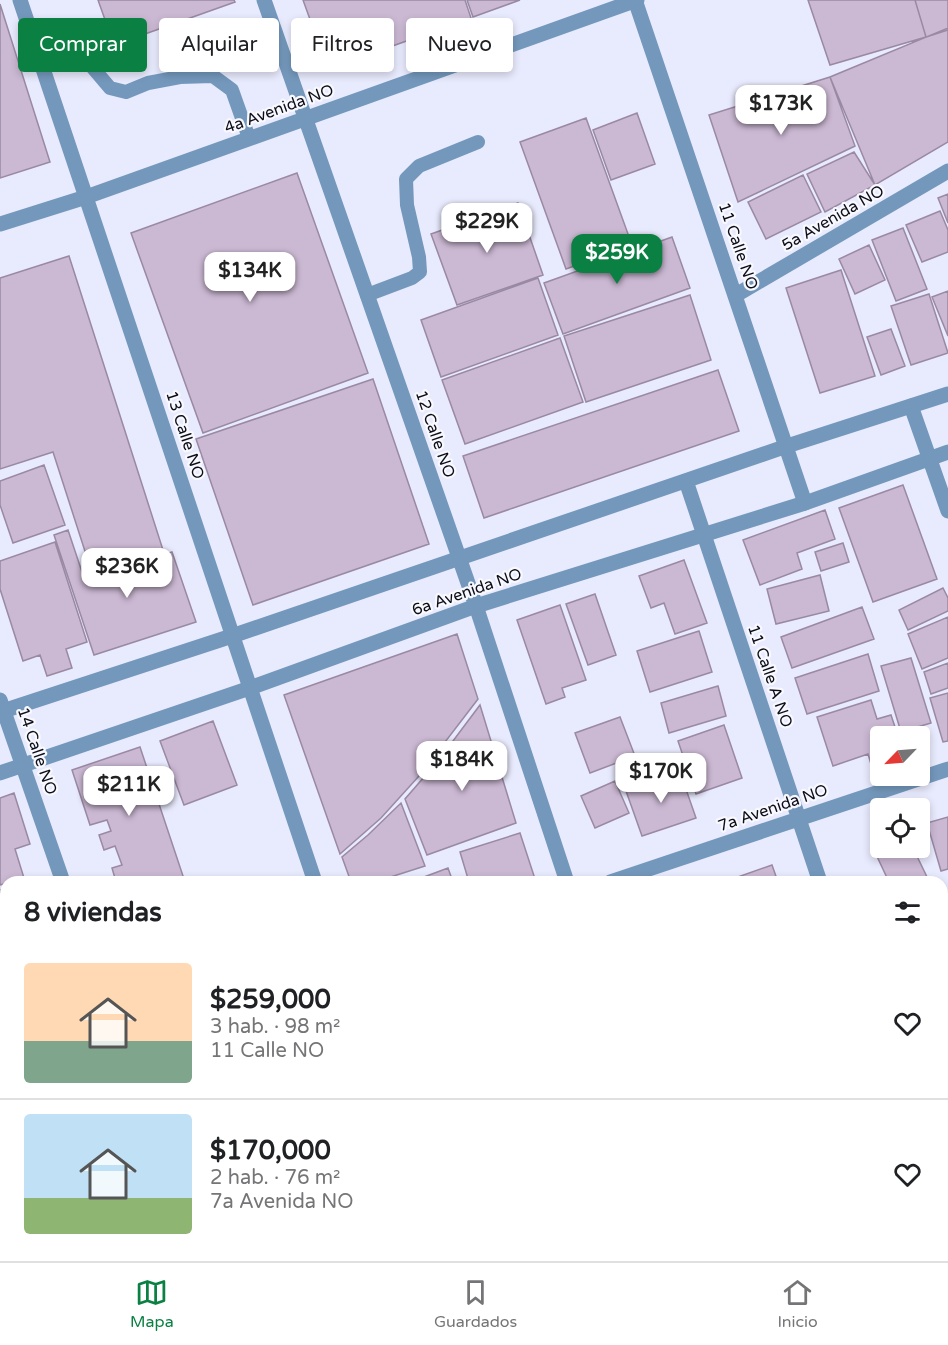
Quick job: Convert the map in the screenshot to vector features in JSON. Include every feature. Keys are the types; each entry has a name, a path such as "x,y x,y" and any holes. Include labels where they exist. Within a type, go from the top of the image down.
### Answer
{"street":[{"name":"13 Calle NO","path":"21,0 27,18"},
{"name":"12 Calle NO","path":"264,0 476,606 565,876"},
{"name":"4a Avenida NO","path":"0,225 636,0"},
{"name":"11 Calle NO","path":"636,0 805,503"},
{"name":"13 Calle NO","path":"44,72 313,876"},
{"name":"5a Avenida NO","path":"736,295 948,171"},
{"name":"6a Avenida NO","path":"1,707 232,636 787,446 948,394"},
{"path":"911,406 948,511"},
{"name":"6a Avenida NO","path":"0,773 250,688 476,606 805,503 948,452"},
{"name":"11 Calle A NO","path":"686,481 818,876"},
{"name":"14 Calle NO","path":"1,707 24,765 61,876"},
{"name":"7a Avenida NO","path":"628,876 948,769"}],"lane":[{"path":"96,72 110,88 126,92 148,83 180,77 213,76 232,90 249,138"},
{"path":"367,295 412,278 420,272 419,257 407,205 406,179 418,166 478,142"}],"building":[{"path":"98,0 234,0 235,2 190,18 159,18 159,29 147,33 147,18 104,18"},
{"path":"303,0 465,0 471,18 406,18 406,41 394,45 394,18 310,18"},
{"path":"467,0 520,0 473,17"},
{"path":"808,0 915,0 926,37 830,65"},
{"path":"915,0 948,0 948,30 926,37"},
{"path":"0,4 18,61 18,72 22,72 50,162 0,178"},
{"path":"948,28 948,142 875,185 830,77"},
{"path":"830,77 855,146 738,202 709,115"},
{"path":"637,113 655,164 611,180 593,130"},
{"path":"586,118 632,245 566,269 520,142"},
{"path":"854,152 875,185 825,212 807,174"},
{"path":"297,173 368,373 203,433 131,233"},
{"path":"803,175 821,212 766,239 748,202"},
{"path":"948,194 948,223 938,198"},
{"path":"518,203 543,275 457,305 431,234"},
{"path":"940,211 948,230 948,252 922,262 906,225"},
{"path":"903,228 927,289 896,301 872,240"},
{"path":"672,237 690,288 563,334 544,283"},
{"path":"869,245 885,280 855,294 839,259"},
{"path":"69,256 163,550 92,573 53,452 0,469 0,278"},
{"path":"841,270 875,376 820,393 786,288"},
{"path":"538,278 558,335 441,377 421,320"},
{"path":"948,291 948,336 932,297"},
{"path":"929,294 948,353 911,365 891,306"},
{"path":"690,295 711,360 586,402 564,336"},
{"path":"891,329 905,366 881,375 867,337"},
{"path":"560,338 583,402 465,444 442,380"},
{"path":"718,370 739,431 484,518 463,456"},
{"path":"373,379 429,544 253,605 196,439"},
{"path":"44,465 65,525 13,543 0,505 0,481"},
{"path":"903,485 937,579 873,602 839,508"},
{"path":"825,510 835,539 797,553 802,569 760,585 743,540"},
{"path":"68,530 85,581 172,552 196,622 94,655 54,535"},
{"path":"55,542 87,642 66,649 72,668 47,676 40,655 23,661 0,589 0,561"},
{"path":"843,543 849,562 821,571 815,552"},
{"path":"684,560 707,623 675,634 664,603 651,608 639,576"},
{"path":"820,575 829,611 776,624 767,589"},
{"path":"943,588 948,598 948,611 908,630 899,610"},
{"path":"595,594 616,655 588,665 566,604"},
{"path":"560,605 586,680 562,688 565,697 546,704 517,620"},
{"path":"862,607 874,639 792,668 781,637"},
{"path":"948,617 948,658 922,669 908,634"},
{"path":"699,631 712,672 650,692 637,651"},
{"path":"457,634 478,699 419,776 381,818 340,854 284,695"},
{"path":"868,654 879,691 807,714 795,678"},
{"path":"911,658 931,723 921,726 899,726 881,666"},
{"path":"948,663 948,688 931,694 924,672"},
{"path":"718,686 726,716 669,733 661,703"},
{"path":"948,693 948,741 943,742 930,698"},
{"path":"871,700 877,719 891,715 895,726 870,726 870,761 868,754 833,766 817,717"},
{"path":"480,705 516,823 427,855 405,799 438,761"},
{"path":"620,717 635,756 590,773 575,733"},
{"path":"213,721 237,785 184,805 160,741"},
{"path":"724,725 742,778 696,794 678,741"},
{"path":"140,747 183,876 114,876 112,868 122,865 115,846 104,850 99,835 111,831 107,820 90,825 72,770"},
{"path":"680,772 696,818 642,836 626,791"},
{"path":"615,781 629,813 595,828 581,796"},
{"path":"14,793 30,844 15,849 23,876 0,876 0,798"},
{"path":"401,803 425,866 394,876 349,876 342,857"},
{"path":"948,817 948,869 941,871 930,833 930,822"},
{"path":"520,833 534,876 467,876 460,852"},
{"path":"878,858 918,858 927,876 886,876"},
{"path":"772,865 776,876 741,876"},
{"path":"448,868 451,876 427,876"}]}
